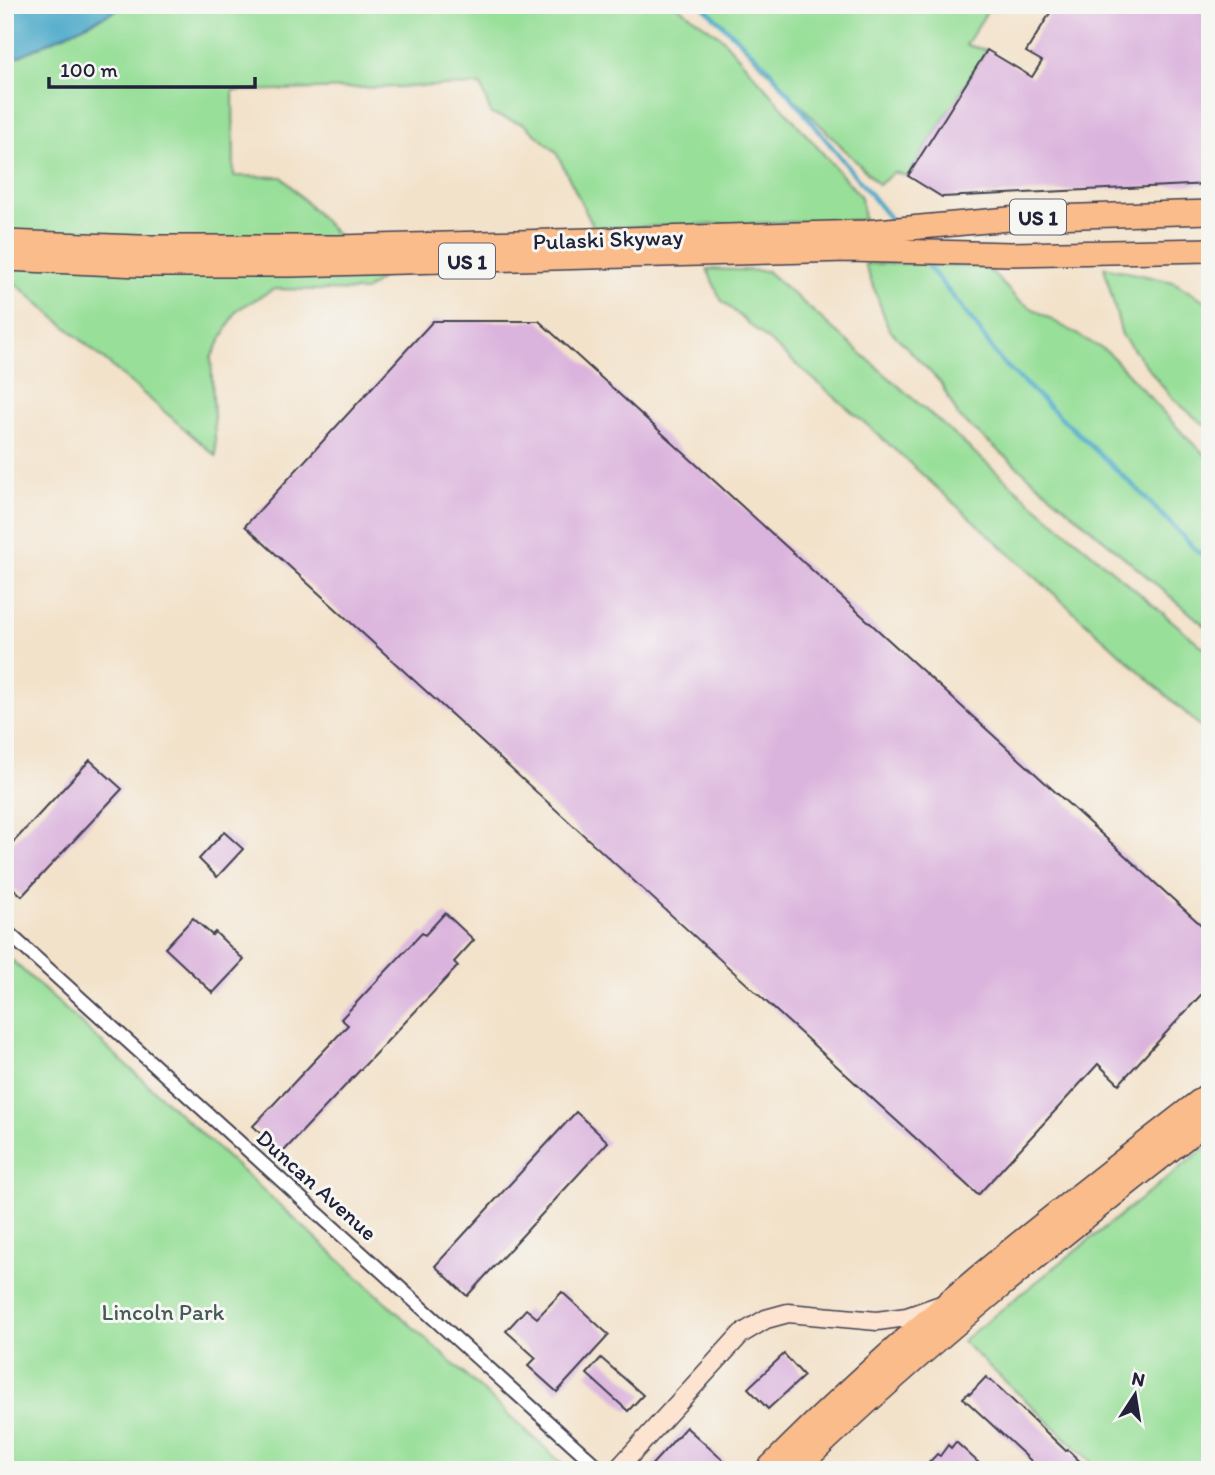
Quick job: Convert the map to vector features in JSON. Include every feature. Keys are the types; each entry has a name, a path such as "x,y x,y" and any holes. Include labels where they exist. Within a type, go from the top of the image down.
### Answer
{"highway":[{"name":"Pulaski Skyway","path":"5,242 139,247 339,247 866,232 1020,218 1210,212"},
{"name":"Pulaski Skyway","path":"5,259 139,265 291,265 848,250 1011,254 1210,250"},
{"path":"767,1470 855,1385 947,1303 1061,1208 1210,1093"},
{"path":"795,1470 902,1369 985,1297 1210,1119"}],"main road":[{"path":"617,1470 730,1345 752,1325 788,1313 877,1321 899,1319 947,1303"}],"street":[{"name":"Duncan Avenue","path":"5,930 601,1470"}],"green space":[{"path":"128,5 676,5 722,38 861,197 864,220 594,228 556,152 524,124 491,114 481,85 233,91 234,176 282,177 380,280 365,291 274,289 237,310 211,358 216,456 5,273 5,63"},
{"path":"703,5 991,5 966,45 987,50 908,176 894,172 879,185"},
{"path":"926,263 989,269 1018,300 1109,353 1186,437 1210,459 1210,630 959,417 940,382 889,329 865,264"},
{"path":"1104,267 1173,282 1210,304 1210,430 1171,397 1122,335"},
{"path":"707,269 767,271 1031,502 1210,653 1210,735 872,429 721,300"},
{"name":"Lincoln Park","path":"5,954 569,1470 5,1470"},
{"path":"1210,1144 1210,1470 1100,1470 962,1341"}],"water":[{"path":"5,5 128,5 5,63"}],"building":[{"path":"1055,5 1210,5 1210,184 942,197 908,176 987,50 1032,77 1042,61 1026,52"},
{"path":"433,321 539,321 1210,933 1210,985 1119,1084 1098,1064 978,1195 245,526"},
{"path":"90,760 122,789 22,896 5,881 5,851"},
{"path":"224,832 243,849 217,877 199,859"},
{"path":"445,913 474,940 454,962 458,966 282,1153 253,1126 348,1025 341,1019 422,933 425,935"},
{"path":"193,918 212,935 215,932 244,960 213,993 165,948"},
{"path":"576,1112 608,1142 467,1296 435,1266"},
{"path":"562,1292 609,1335 557,1392 528,1366 536,1358 506,1331 526,1309 537,1318"},
{"path":"784,1354 804,1376 768,1409 748,1388"},
{"path":"601,1358 643,1395 628,1411 587,1374"},
{"path":"986,1377 1089,1470 1041,1470 963,1398"},
{"path":"686,1427 734,1470 647,1470"},
{"path":"956,1442 980,1464 975,1470 922,1470 937,1454 940,1456 948,1445 951,1448"}],"waterway":[{"path":"702,5 768,68 892,221"},
{"path":"924,261 1000,360 1210,561"}]}
